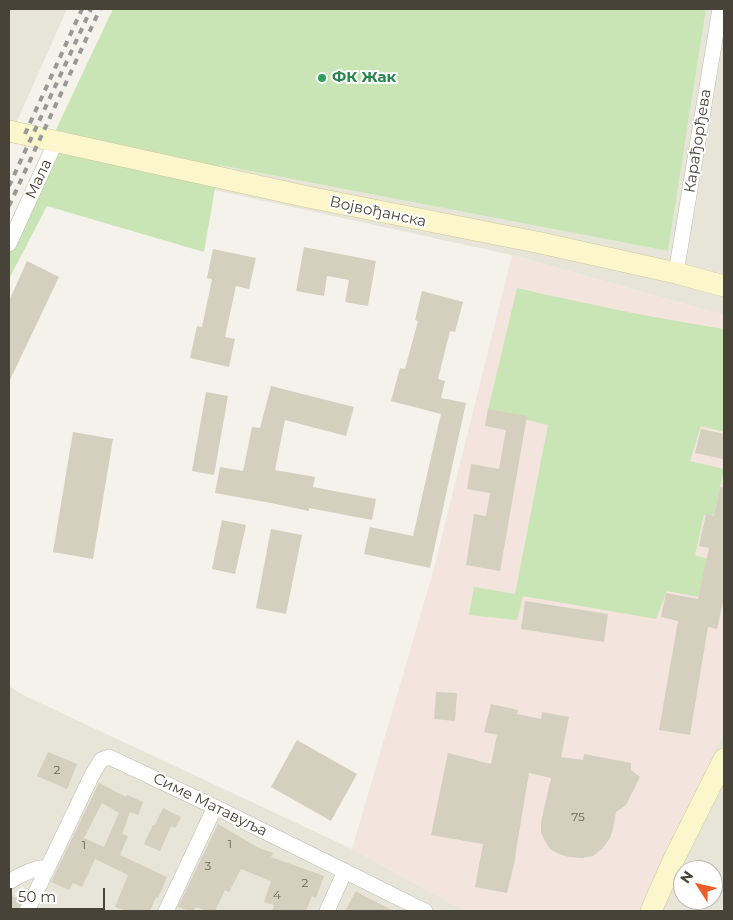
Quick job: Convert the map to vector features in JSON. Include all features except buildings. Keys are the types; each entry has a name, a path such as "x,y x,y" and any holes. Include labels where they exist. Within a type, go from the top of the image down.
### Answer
{"street":[{"name":"Карађорђева","path":"676,274 720,9"},
{"name":"Војвођанска","path":"9,131 308,198 541,243 724,286"},
{"name":"Мала","path":"9,244 56,141"},
{"name":"Симе Матавуља","path":"47,868 98,764 104,758 109,757 215,806 425,911"},
{"path":"651,911 673,861 724,758"},
{"path":"166,911 215,806"},
{"path":"9,882 28,871 47,868 27,911"},
{"path":"327,911 345,871"}],"shaded area":[{"path":"9,9 67,9 9,139"},
{"path":"706,9 724,9 724,315 512,255 214,190 219,165 668,251"},
{"path":"512,255 724,315 724,732 643,911 465,911 352,849 433,572"},
{"path":"9,686 23,695 352,849 465,911 9,911"},
{"path":"724,732 724,911 643,911"}],"green space":[{"path":"113,9 706,9 668,251 219,165 204,252 47,206 9,279 9,229"},
{"path":"517,288 569,300 724,329 724,432 701,426 690,461 724,469 714,515 704,515 695,555 708,559 698,597 667,591 656,619 523,596 517,620 469,615 474,587 515,594 548,425 488,410"}],"railway":[{"path":"25,134 82,9"},
{"path":"9,186 91,9"},
{"path":"9,206 100,9"}],"place":[{"name":"ФК Жак","path":"322,78"}]}
